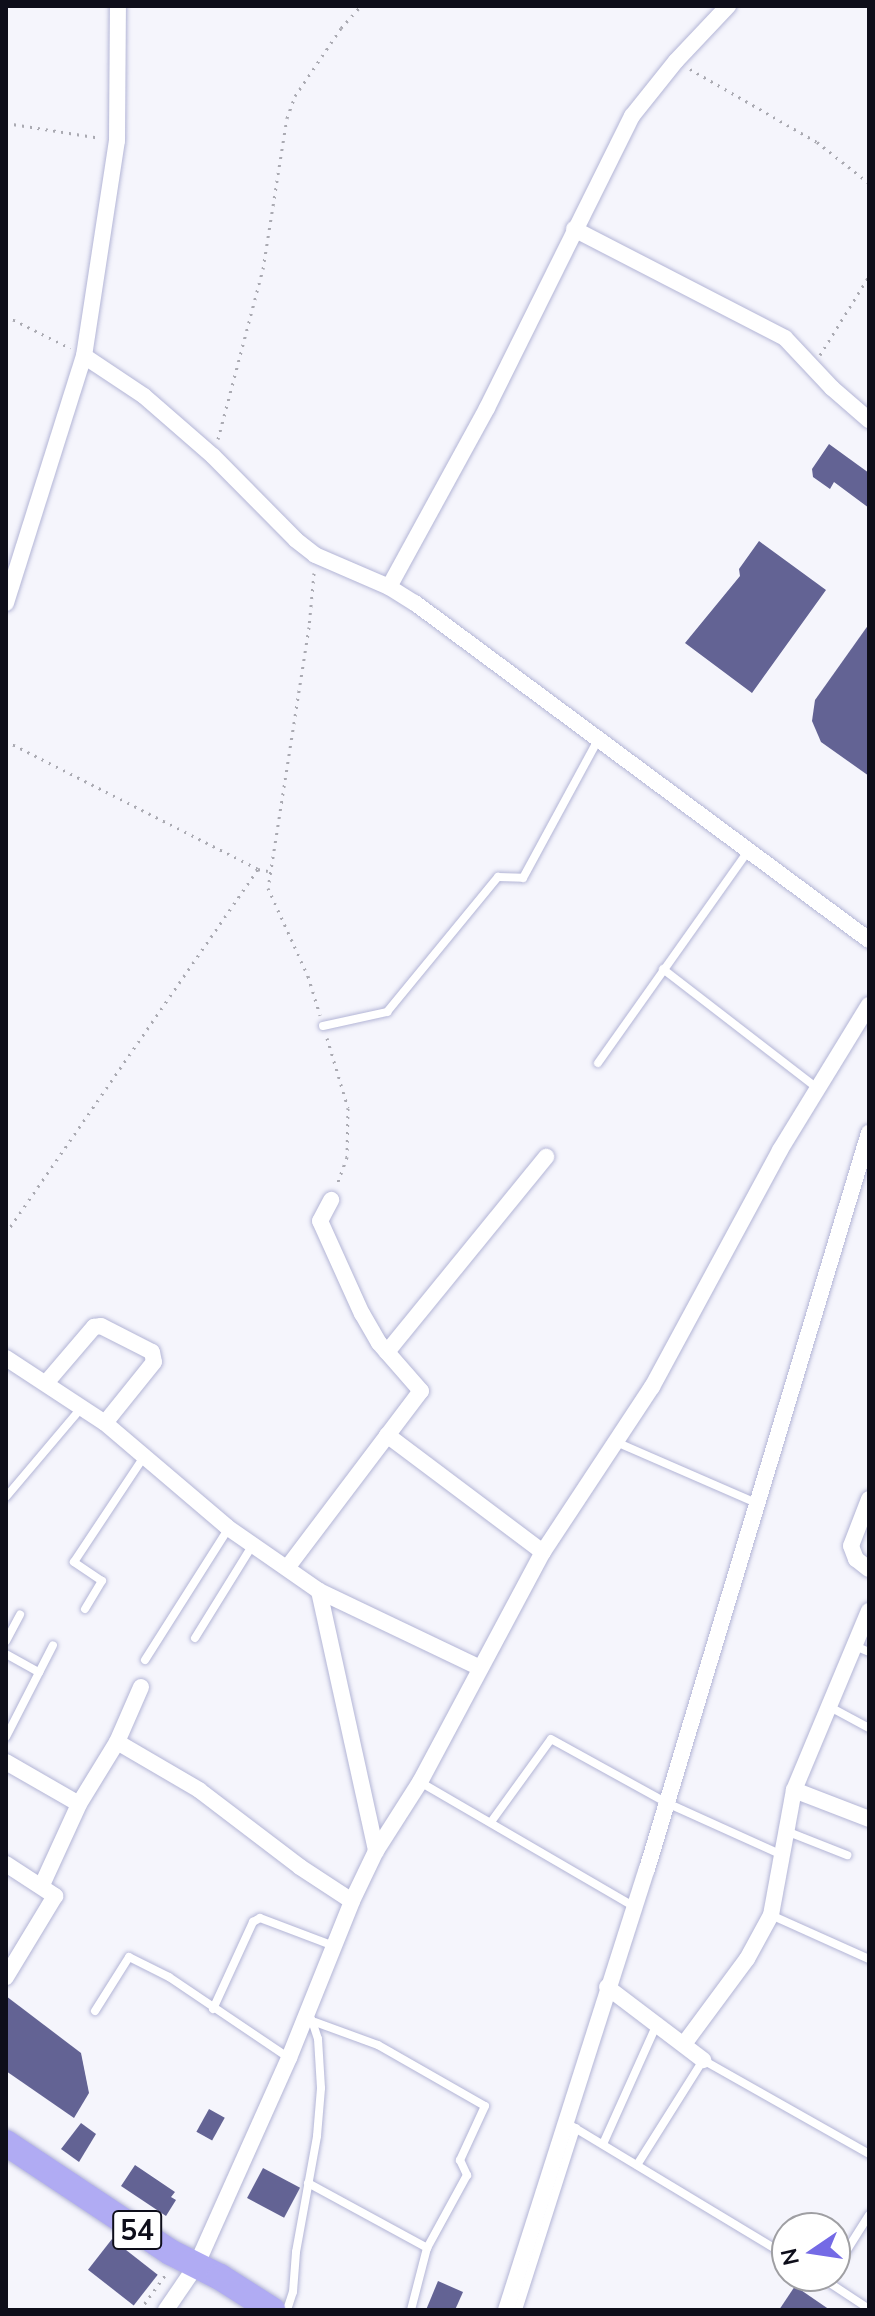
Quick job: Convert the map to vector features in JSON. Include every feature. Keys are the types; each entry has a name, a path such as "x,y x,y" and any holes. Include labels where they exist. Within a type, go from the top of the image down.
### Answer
{"main road":[{"name":"54","path":"6,2143 196,2266 272,2310"}],"street":[{"path":"6,603 84,356 117,141 118,6"},
{"path":"389,587 487,408 632,116 676,61 728,6"},
{"path":"574,229 785,338 812,369 869,420"},
{"path":"84,356 144,396 213,456 296,540 315,555 389,587 869,940"},
{"path":"166,2310 196,2266 289,2058 310,2020 334,1946 376,1851 420,1782 478,1667 543,1552 652,1387 741,1219 869,1005"},
{"path":"506,2310 570,2125 607,1987 667,1803 869,1133"},
{"path":"387,1352 546,1157"},
{"path":"287,1568 421,1391 387,1352 362,1314 320,1221 331,1200"},
{"path":"46,1383 94,1327 101,1326 152,1352 154,1362 105,1423"},
{"path":"6,1358 105,1423 228,1528 319,1591 478,1667"},
{"path":"387,1435 543,1552"},
{"path":"869,1499 851,1546 856,1559 869,1569"},
{"path":"319,1591 376,1851"},
{"path":"684,2044 747,1959 771,1915 794,1790 830,1707 862,1649 869,1611"},
{"path":"42,1885 79,1804 117,1742 141,1687"},
{"path":"117,1742 199,1790 300,1867 352,1901"},
{"path":"6,1762 79,1804"},
{"path":"794,1790 869,1819"},
{"path":"6,1864 55,1896 6,1977"},
{"path":"607,1987 703,2060"}],"lane":[{"path":"323,1026 387,1012 498,877 523,878 598,740"},
{"path":"598,1063 749,850"},
{"path":"663,969 817,1088"},
{"path":"6,1497 82,1407"},
{"path":"616,1442 756,1503"},
{"path":"85,1609 102,1581 74,1562 143,1458"},
{"path":"145,1660 228,1528"},
{"path":"195,1638 252,1546"},
{"path":"6,1641 20,1615"},
{"path":"6,1737 53,1645"},
{"path":"6,1654 39,1672"},
{"path":"830,1707 869,1728"},
{"path":"491,1822 551,1739 667,1803 783,1856"},
{"path":"420,1782 633,1906"},
{"path":"785,1831 847,1855"},
{"path":"771,1915 869,1959"},
{"path":"213,2009 253,1922 260,1918 334,1946"},
{"path":"95,2011 129,1957 169,1977 289,2058"},
{"path":"287,2310 293,2292 317,2136 321,2088 310,2020 363,2037 485,2106 460,2160 467,2175 427,2248 411,2310"},
{"path":"603,2144 656,2026"},
{"path":"637,2165 703,2060 869,2154"},
{"path":"518,2310 570,2125 771,2246"},
{"path":"308,2183 427,2248"},
{"path":"851,2244 869,2215"},
{"path":"845,2292 869,2309"}],"path":[{"path":"213,456 263,269 287,118 302,85 341,28 361,6"},
{"path":"676,61 817,142 869,183"},
{"path":"6,123 117,141"},
{"path":"812,369 869,276"},
{"path":"6,316 84,356"},
{"path":"315,555 309,627 268,871 268,888 308,976 348,1108 347,1157 331,1200"},
{"path":"6,741 258,869 268,871"},
{"path":"6,1233 258,869"},
{"path":"140,2310 166,2276"}],"building":[{"path":"829,444 869,473 869,508 834,482 830,489 813,477 812,469"},
{"path":"759,541 826,590 752,693 685,643 740,576 739,569"},
{"path":"869,624 869,776 821,742 812,721 815,700"},
{"path":"6,1996 81,2053 89,2093 74,2118 6,2071"},
{"path":"209,2109 225,2118 212,2140 196,2132"},
{"path":"81,2123 96,2134 79,2162 61,2149"},
{"path":"135,2165 175,2192 171,2197 176,2200 166,2216 121,2186"},
{"path":"263,2168 300,2188 284,2218 247,2198"},
{"path":"112,2239 158,2275 134,2305 88,2270"},
{"path":"438,2281 463,2292 455,2310 426,2310"},
{"path":"791,2292 804,2292 830,2310 779,2310"}]}
